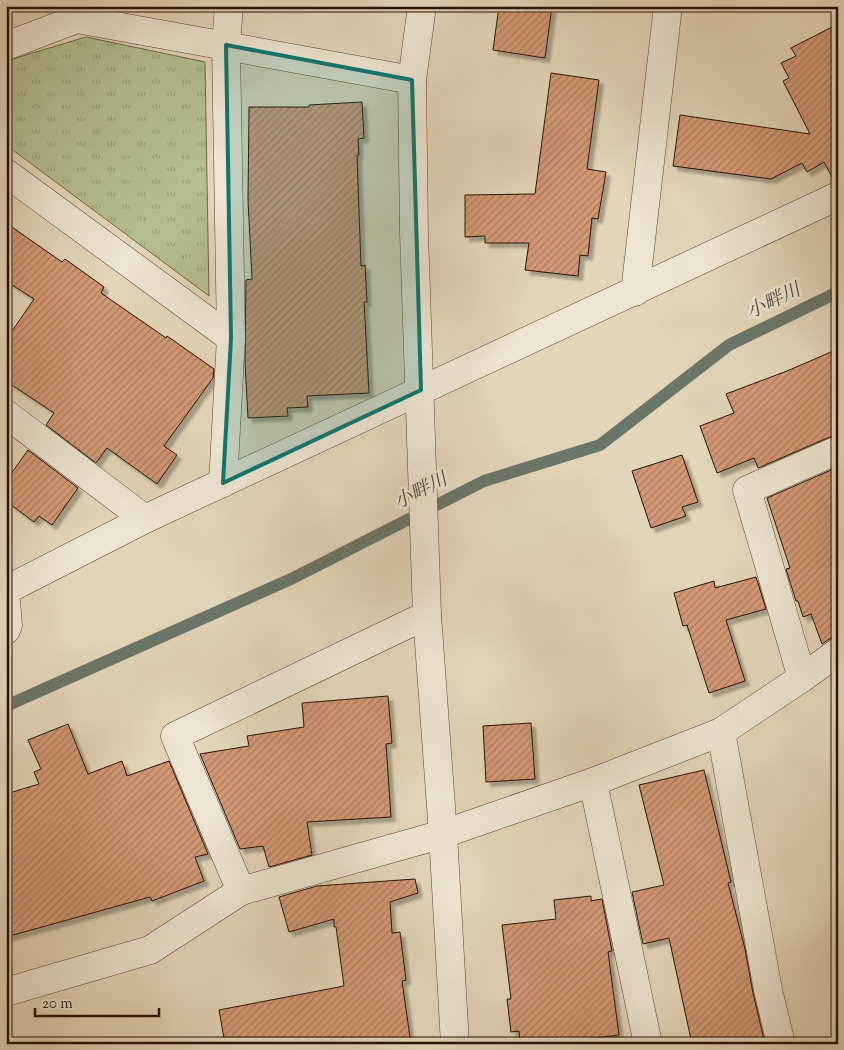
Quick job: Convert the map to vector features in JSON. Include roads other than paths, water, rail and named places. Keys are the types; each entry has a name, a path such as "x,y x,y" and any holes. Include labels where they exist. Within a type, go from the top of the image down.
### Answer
{"street":[{"path":"223,483 231,338 226,45 229,6"},
{"path":"422,6 412,80 414,233 427,603 456,1044"},
{"path":"635,292 668,6"},
{"path":"6,46 77,19 412,80"},
{"path":"6,173 231,338"},
{"path":"6,590 145,519 223,483 421,403 635,292 838,196"},
{"path":"6,414 145,519"},
{"path":"802,678 747,490 838,450"},
{"path":"6,601 8,625 6,630"},
{"path":"241,891 175,736 427,603"},
{"path":"6,992 150,950 241,891 443,834 593,782 720,732 838,652"},
{"path":"720,732 768,990 781,1044"},
{"path":"593,782 648,1044"}],"waterway":[{"name":"小畔川","path":"6,706 291,579 484,481 600,445 729,345 838,292"}]}
